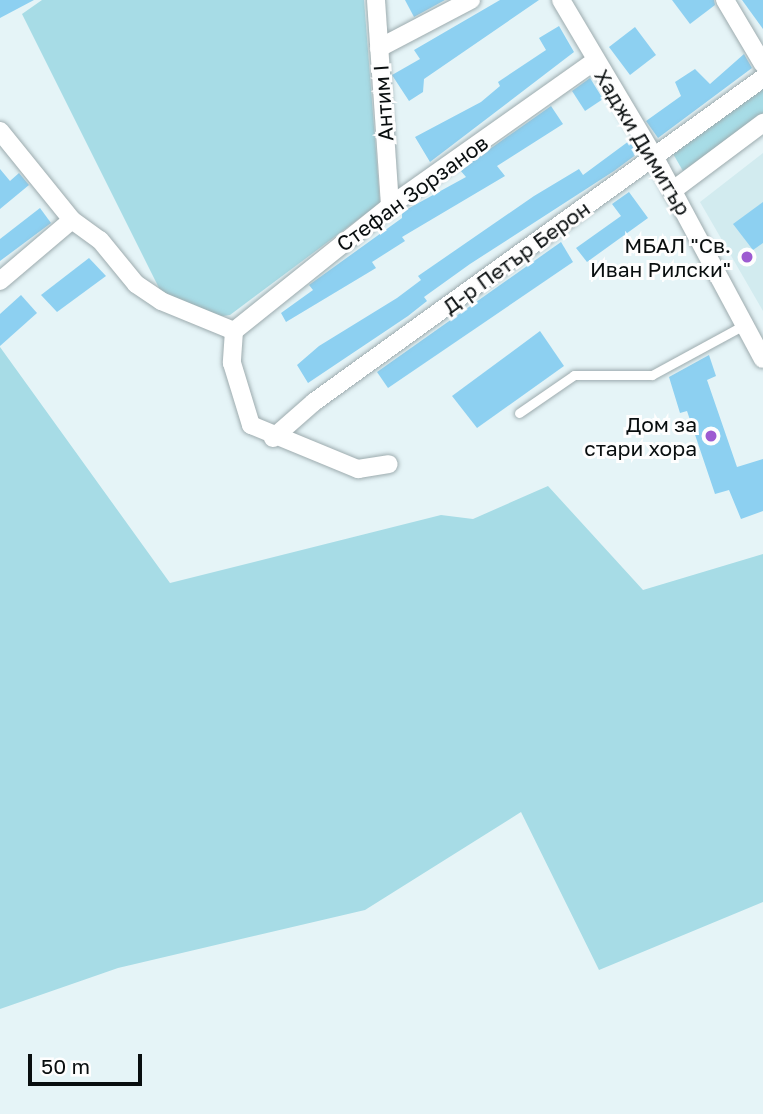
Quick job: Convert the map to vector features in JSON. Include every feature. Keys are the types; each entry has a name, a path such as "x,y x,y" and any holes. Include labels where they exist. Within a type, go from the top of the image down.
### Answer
{"street":[{"name":"Антим I","path":"376,0 390,206"},
{"path":"379,48 471,0"},
{"name":"Хаджи Димитър","path":"561,0 655,158 748,323 763,359"},
{"path":"725,0 763,64"},
{"name":"Стефан Зорзанов","path":"234,331 390,206 595,61"},
{"name":"Д-р Петър Берон","path":"272,438 314,402 763,78"},
{"path":"672,191 763,123"},
{"path":"0,131 72,220 161,301 234,331 232,363 251,425 272,438 358,469 389,464"},
{"path":"0,281 72,220"}],"lane":[{"path":"519,413 574,375 652,375 748,323"}],"shaded area":[{"path":"42,0 364,0 380,203 230,315 216,317 162,294 22,14"},
{"path":"763,87 763,113 683,171 672,152"},
{"name":"МБАЛ \"Св. Иван Рилски\"","path":"763,153 763,311 700,202"},
{"path":"0,347 170,583 441,515 473,519 548,486 643,590 763,554 763,902 599,970 521,812 365,910 118,968 0,1009"}],"building":[{"path":"0,0 34,0 0,18"},
{"path":"405,0 445,0 414,17"},
{"path":"500,0 539,0 424,79 423,92 409,101 392,75 420,59 414,50"},
{"path":"672,0 714,0 715,5 690,24"},
{"path":"742,0 763,0 763,29"},
{"path":"559,26 574,52 430,162 415,137 481,102 500,86 498,82 546,50 539,38"},
{"path":"635,27 656,55 630,75 609,47"},
{"path":"744,54 752,68 658,138 646,121 681,96 675,82 695,69 710,84"},
{"path":"590,78 603,99 585,111 572,91"},
{"path":"551,106 563,124 497,166 505,176 402,237 405,241 372,262 376,268 286,322 281,313 313,290 309,285 402,218 402,212 466,177 460,170"},
{"path":"629,141 637,154 470,264 424,297 427,301 408,316 308,383 297,365 319,346 397,298 421,280 418,276 534,196 579,169 583,175"},
{"path":"0,169 10,181 19,173 29,185 0,209"},
{"path":"629,192 648,218 587,262 576,248 621,216 612,204"},
{"path":"763,202 763,243 753,250 733,224"},
{"path":"40,208 51,223 0,261 0,239"},
{"path":"561,242 573,262 388,388 377,372"},
{"path":"89,258 106,276 57,312 41,295"},
{"path":"21,295 37,313 0,346 0,314"},
{"path":"540,331 564,366 477,428 452,396"},
{"name":"Дом за стари хора","path":"709,355 716,376 707,380 737,467 763,459 763,511 741,519 729,490 715,494 687,411 680,413 669,377"}],"place":[{"name":"МБАЛ \"Св. Иван Рилски\"","path":"747,257"},
{"name":"Дом за стари хора","path":"711,436"}]}
